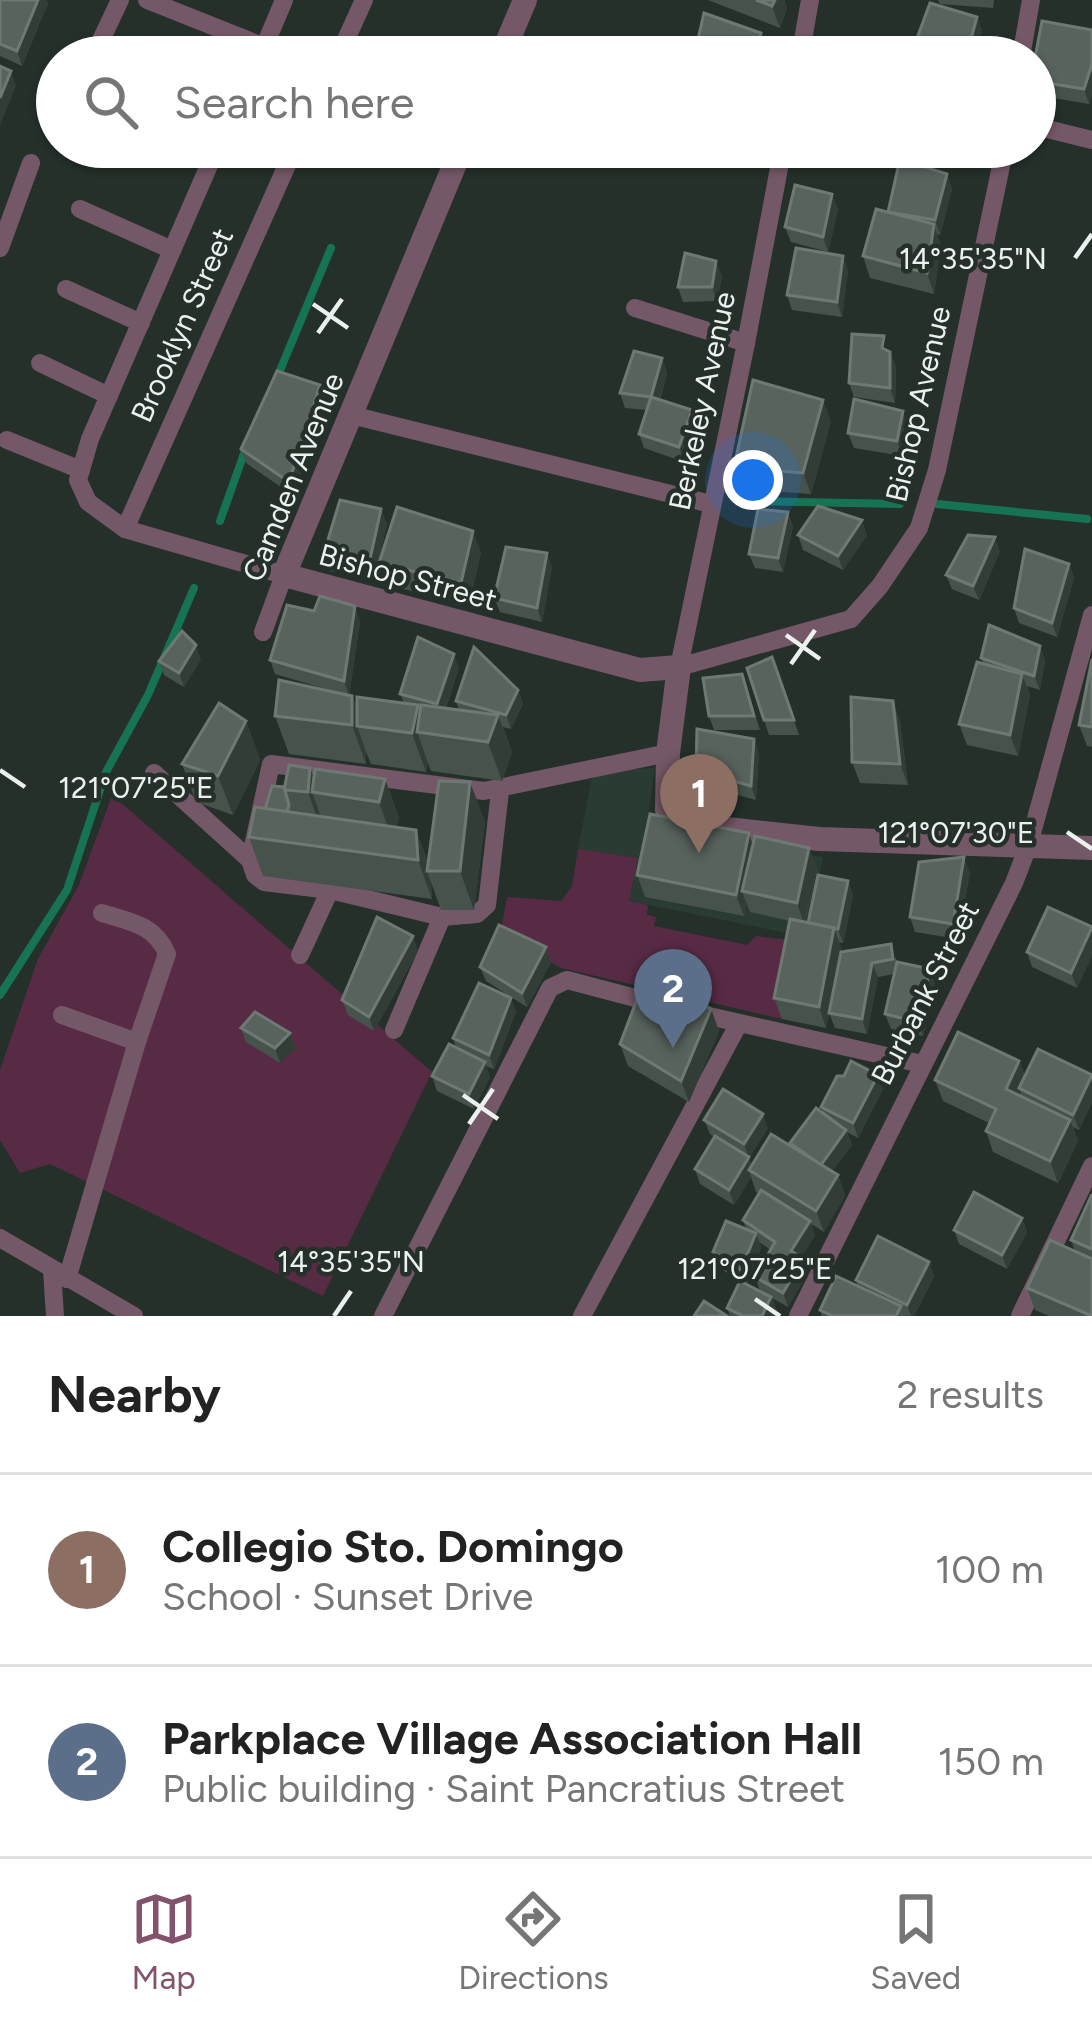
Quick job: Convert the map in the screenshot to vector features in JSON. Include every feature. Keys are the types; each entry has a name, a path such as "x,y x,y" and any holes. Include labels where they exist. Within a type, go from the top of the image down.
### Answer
{"street":[{"path":"103,36 120,0"},
{"path":"147,0 227,36"},
{"path":"269,36 284,0"},
{"path":"348,36 364,0"},
{"path":"510,36 525,0"},
{"path":"806,36 810,0"},
{"path":"1025,36 1031,0"},
{"path":"1056,131 1092,140"},
{"path":"0,248 31,163"},
{"path":"125,529 88,502 78,480 109,395 208,168"},
{"name":"Brooklyn Street","path":"125,529 287,168"},
{"name":"Camden Avenue","path":"262,632 453,168"},
{"name":"Berkeley Avenue","path":"679,667 778,168"},
{"name":"Bishop Avenue","path":"679,667 851,619 919,528 938,470 1001,168"},
{"path":"80,208 172,250"},
{"path":"66,289 141,323"},
{"path":"635,308 746,343"},
{"path":"40,363 109,395"},
{"path":"351,415 711,504"},
{"path":"7,440 81,470"},
{"name":"Bishop Street","path":"125,529 640,670 679,667"},
{"name":"Burbank Street","path":"798,1316 1014,883 1089,641 1092,615"},
{"path":"679,667 668,753 667,809 682,824 819,838 1092,848"},
{"path":"250,860 272,764 500,791 668,753"},
{"path":"154,773 250,860 255,875 264,881 330,890 442,917 477,914 487,905 500,791"},
{"path":"300,955 330,890"},
{"path":"56,1316 59,1274 167,954 148,927 102,913"},
{"path":"394,1030 442,917"},
{"path":"382,1316 539,1005 550,988 567,980 922,1064"},
{"path":"62,1015 136,1042"},
{"path":"583,1316 738,1024"},
{"path":"1020,1316 1092,1166"},
{"path":"0,1238 134,1316"}],"shaded area":[{"path":"655,768 646,831 823,857 807,937 629,901 637,858 578,849 593,771"},
{"path":"112,795 432,1072 323,1296 50,1164 20,1173 0,1140 0,1070 38,959 79,885"},
{"path":"578,849 638,858 629,901 648,905 647,915 656,917 654,926 747,945 756,936 798,941 782,1019 561,968 500,935 507,897 561,901 572,886"}],"building":[{"path":"0,0 38,0 17,51 0,44"},
{"path":"930,3 977,17 972,36 918,36"},
{"path":"704,13 761,33 760,36 699,36"},
{"path":"1042,21 1092,30 1092,64 1084,89 1056,84 1056,36 1039,36"},
{"path":"0,66 11,71 0,98"},
{"path":"898,168 928,168 947,174 935,220 888,212"},
{"path":"795,185 832,194 823,237 785,227"},
{"path":"876,209 934,224 927,273 863,256"},
{"path":"796,248 843,256 837,302 787,295"},
{"path":"685,253 716,261 712,287 678,287"},
{"path":"852,334 884,336 882,348 890,352 890,388 849,383"},
{"path":"634,351 662,358 651,397 620,393"},
{"path":"277,371 320,385 289,482 241,449"},
{"path":"753,380 823,400 803,473 734,467"},
{"path":"651,397 692,410 679,447 639,434"},
{"path":"854,399 903,411 897,441 848,433"},
{"path":"340,500 381,509 369,564 323,556"},
{"path":"818,506 862,520 838,556 798,535"},
{"path":"397,507 473,531 461,583 379,563"},
{"path":"758,509 788,512 778,558 749,554"},
{"path":"968,535 995,537 973,586 946,575"},
{"path":"506,547 547,553 537,608 494,598"},
{"path":"1025,549 1069,564 1052,623 1014,608"},
{"path":"320,596 355,606 344,681 270,660 287,605 314,611"},
{"path":"989,625 1040,646 1034,676 981,658"},
{"path":"182,631 196,645 179,673 159,661"},
{"path":"418,637 454,654 437,704 400,694"},
{"path":"474,647 518,690 506,715 456,701"},
{"path":"772,657 794,720 764,720 747,668"},
{"path":"1092,659 1092,727 1079,725"},
{"path":"977,662 1022,674 1010,735 959,724"},
{"path":"742,674 754,716 709,716 703,678"},
{"path":"279,680 352,696 352,725 275,716"},
{"path":"357,697 418,705 412,733 357,726"},
{"path":"851,697 893,701 900,764 852,762"},
{"path":"219,703 246,721 218,776 182,764"},
{"path":"421,705 498,715 488,742 417,732"},
{"path":"697,729 754,739 751,786 696,770"},
{"path":"289,765 310,768 308,792 284,790"},
{"path":"315,769 385,779 379,802 312,792"},
{"path":"439,781 470,782 460,871 427,871"},
{"path":"272,786 284,787 287,812 265,809"},
{"path":"255,807 416,830 418,860 249,837"},
{"path":"650,814 749,833 736,895 637,875"},
{"path":"755,836 809,848 797,903 742,891"},
{"path":"964,857 953,924 910,917 919,862"},
{"path":"818,875 848,881 838,929 808,923"},
{"path":"1048,907 1092,927 1071,973 1027,952"},
{"path":"377,917 413,936 369,1017 342,1000"},
{"path":"790,919 834,928 819,1007 774,998"},
{"path":"499,925 546,947 522,993 480,967"},
{"path":"891,944 893,959 872,963 862,1019 829,1013 841,952"},
{"path":"897,962 930,969 918,1022 885,1014"},
{"path":"479,983 511,998 489,1055 453,1038"},
{"path":"642,986 711,1009 681,1081 620,1044"},
{"path":"255,1012 290,1033 275,1048 241,1028"},
{"path":"958,1032 1019,1061 1006,1089 1070,1120 1050,1161 986,1131 996,1109 935,1080"},
{"path":"449,1044 485,1062 469,1094 432,1076"},
{"path":"1038,1049 1092,1075 1073,1115 1019,1088"},
{"path":"851,1061 878,1075 853,1123 821,1107"},
{"path":"723,1089 763,1114 744,1144 704,1120"},
{"path":"816,1108 846,1130 821,1165 790,1143"},
{"path":"771,1134 838,1175 816,1211 749,1170"},
{"path":"715,1136 749,1157 729,1190 695,1169"},
{"path":"761,1190 810,1221 791,1251 803,1258 783,1293 755,1277 775,1242 743,1220"},
{"path":"974,1192 1022,1218 1002,1255 954,1230"},
{"path":"1092,1194 1092,1249 1071,1240"},
{"path":"726,1221 756,1233 741,1270 713,1252"},
{"path":"878,1236 929,1262 907,1305 856,1280"},
{"path":"1050,1240 1092,1259 1092,1316 1027,1288"},
{"path":"836,1276 901,1306 896,1316 833,1316 820,1310"},
{"path":"740,1281 771,1297 762,1316 743,1316 727,1308"},
{"path":"704,1301 727,1316 694,1316"}],"waterway":[{"path":"276,380 331,248"},
{"path":"220,521 246,448"},
{"path":"744,501 900,504"},
{"path":"937,504 1087,519"},
{"path":"0,995 67,890 106,772 148,695 194,588"}],"place":[{"name":"Collegio Sto. Domingo","path":"699,853"},
{"name":"Parkplace Village Association Hall","path":"673,1048"}]}
